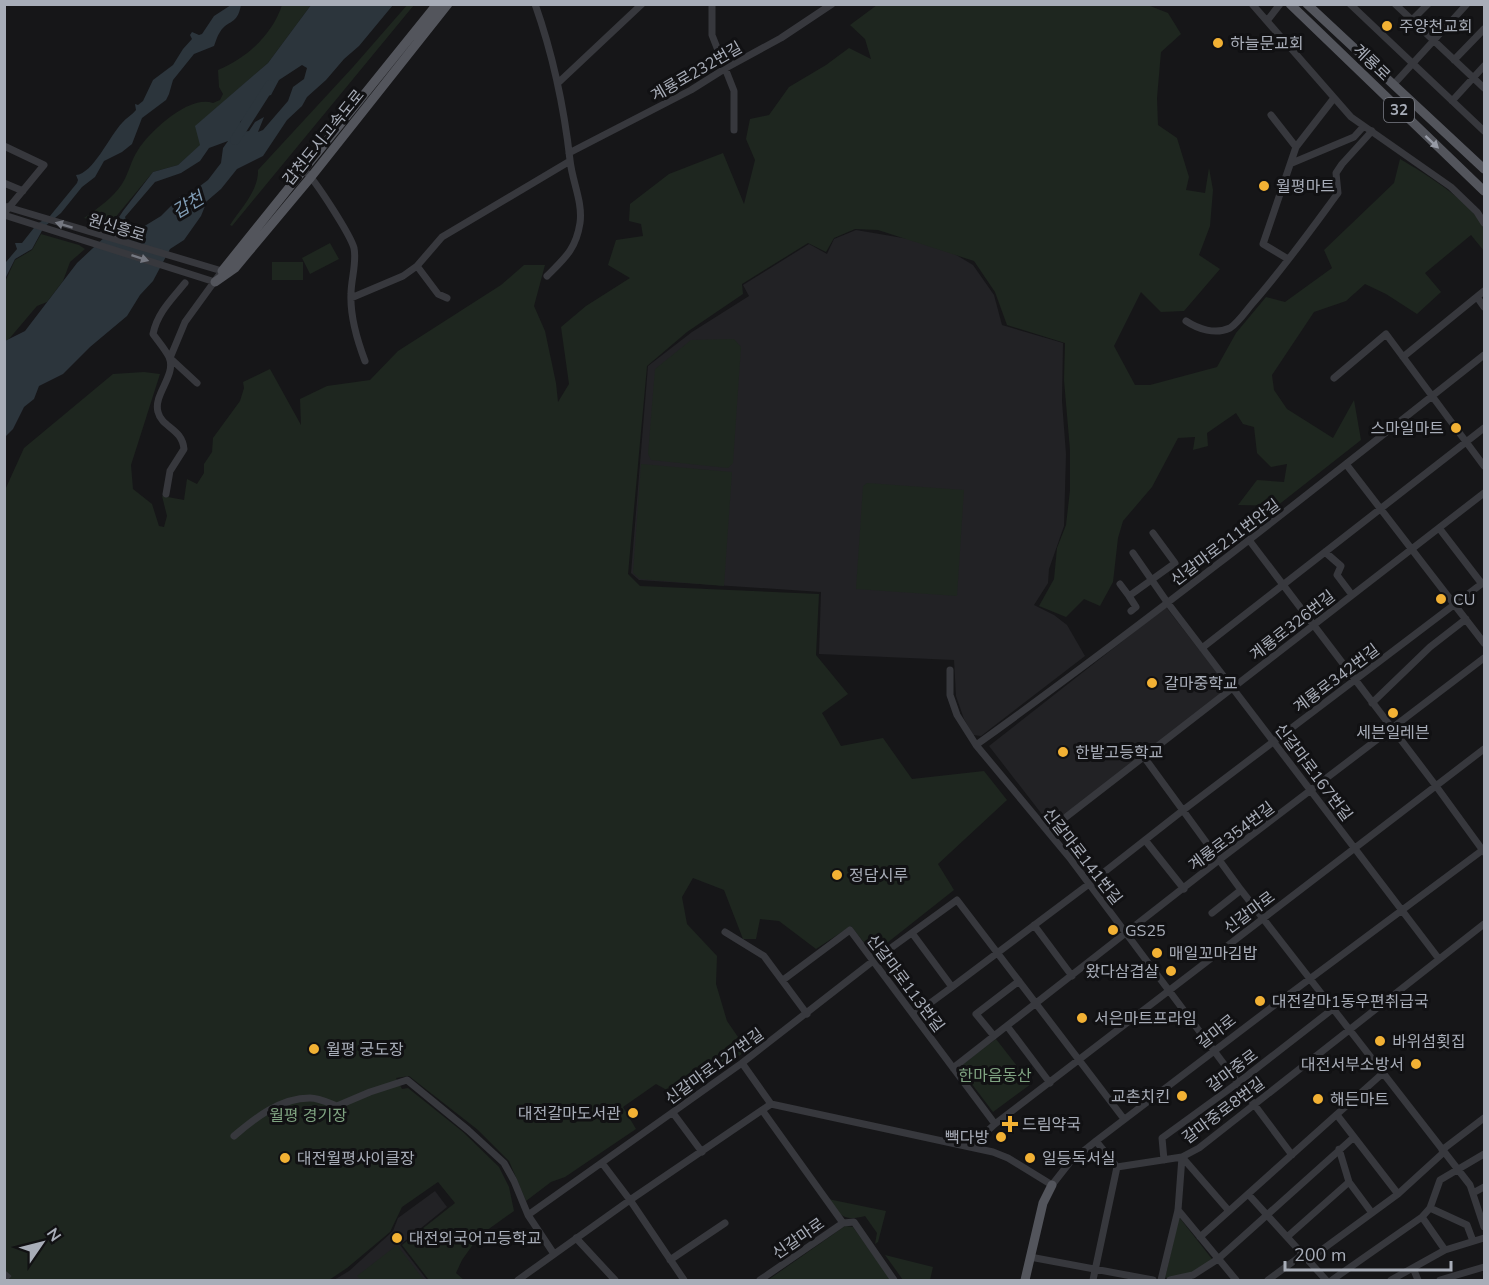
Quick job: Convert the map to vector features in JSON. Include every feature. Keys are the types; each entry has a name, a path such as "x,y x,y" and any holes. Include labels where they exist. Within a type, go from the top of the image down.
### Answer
{"main road":[{"name":"갑천도시고속도로","path":"215,282 235,268 437,4"},
{"name":"갑천도시고속도로","path":"222,272 308,173 448,4"},
{"name":"계룡로","path":"1290,4 1485,191"},
{"name":"계룡로","path":"1307,4 1485,169"},
{"name":"갈마로","path":"1025,1281 1043,1203 1052,1185"}],"street":[{"path":"534,4 547,40 558,83 581,214 572,251 547,276"},
{"path":"558,83 642,4"},
{"path":"712,4 712,35 734,91 734,130"},
{"name":"계룡로232번길","path":"351,298 403,276 417,266 442,237 570,157 781,38 831,4"},
{"path":"1252,4 1334,98 1363,127 1451,187 1485,223"},
{"path":"1266,21 1280,4"},
{"path":"1350,4 1485,131"},
{"path":"1395,4 1485,88"},
{"path":"1412,21 1428,4"},
{"path":"1394,84 1467,4"},
{"path":"1454,60 1482,39 1485,28"},
{"path":"1452,101 1485,66"},
{"path":"1288,259 1263,244 1296,147 1334,98"},
{"path":"1271,115 1296,147"},
{"path":"1292,163 1354,137 1363,127"},
{"path":"1186,321 1206,330 1219,331 1231,327 1270,284 1338,193 1336,173 1372,131"},
{"path":"4,146 44,165 6,211"},
{"path":"308,173 354,248 351,298 357,339 365,361"},
{"path":"4,183 23,191"},
{"name":"원신흥로","path":"6,211 222,272"},
{"name":"원신흥로","path":"6,211 215,282"},
{"path":"417,266 438,294 447,298"},
{"path":"166,494 170,471 184,449 180,435 161,419 157,404 169,372 170,358 185,322 222,272"},
{"path":"185,284 160,313 153,334 170,358 197,383"},
{"path":"1403,357 1485,291"},
{"path":"1476,297 1485,307"},
{"path":"1334,378 1386,334 1485,466"},
{"name":"신갈마로211번안길","path":"976,745 1035,703 1249,540 1485,355"},
{"path":"1202,648 1485,428"},
{"path":"1347,464 1485,643"},
{"name":"계룡로326번길","path":"1048,831 1485,493"},
{"path":"1439,528 1483,583"},
{"path":"1129,596 1175,562 1153,533"},
{"path":"1249,540 1484,851"},
{"path":"1325,552 1341,566 1337,575 1352,595"},
{"name":"신갈마로167번길","path":"1133,553 1167,602 1439,959"},
{"name":"계룡로342번길","path":"914,1015 1483,583"},
{"path":"1120,584 1136,607 1131,611"},
{"path":"1372,703 1430,647 1466,620"},
{"name":"계룡로354번길","path":"953,1068 1219,860 1485,658"},
{"name":"신갈마로141번길","path":"950,670 950,695 957,715 976,745 1089,884 1292,1155"},
{"name":"신갈마로","path":"971,1146 995,1124 1485,749"},
{"path":"1144,757 1241,890 1470,1185 1483,1212 1485,1227"},
{"path":"1146,840 1184,889"},
{"name":"갈마로","path":"1052,1185 1070,1162 1096,1141 1309,978 1484,851"},
{"path":"1212,913 1241,890"},
{"name":"신갈마로127번길","path":"528,1215 742,1064 873,961 957,900 1079,1060"},
{"name":"갈마중로8번길","path":"1161,1281 1178,1210 1182,1157 1199,1148 1485,924"},
{"path":"1034,925 1072,976"},
{"name":"신갈마로113번길","path":"783,980 850,930 995,1124"},
{"path":"725,932 764,956 807,1014"},
{"path":"912,933 952,987"},
{"path":"994,1036 976,1014 1019,981"},
{"name":"갈마중로","path":"1164,1160 1162,1138 1334,1008"},
{"path":"1007,1026 1050,1083"},
{"path":"1079,1060 1125,1119"},
{"path":"742,1064 771,1104 971,1146 1008,1158 1052,1185"},
{"path":"1200,1237 1383,1073"},
{"path":"234,1136 269,1110 295,1100 311,1098 337,1106 407,1080 504,1163 528,1215 554,1254"},
{"path":"518,1281 630,1200 771,1104"},
{"path":"762,1110 843,1223"},
{"path":"673,1113 702,1152"},
{"path":"1337,1115 1398,1194"},
{"path":"1268,1281 1398,1194 1443,1151 1485,1118"},
{"path":"1170,1281 1193,1275 1218,1259 1354,1137"},
{"path":"1096,1141 1117,1167"},
{"path":"1339,1149 1349,1182 1372,1213"},
{"path":"1332,1281 1422,1217 1430,1208 1440,1180 1457,1168 1485,1154"},
{"path":"1117,1167 1182,1157 1229,1211"},
{"path":"602,1163 630,1200 684,1281"},
{"path":"1093,1281 1117,1167"},
{"path":"1287,1238 1349,1182"},
{"path":"1473,1193 1485,1187"},
{"path":"1248,1194 1326,1281"},
{"path":"1430,1208 1467,1225 1473,1241"},
{"path":"1178,1210 1236,1281"},
{"path":"1422,1217 1445,1250"},
{"path":"670,1260 725,1222"},
{"name":"신갈마로","path":"760,1281 843,1223 854,1222 894,1281"},
{"path":"576,1238 615,1281"},
{"path":"1390,1281 1445,1250 1485,1238"},
{"path":"1030,1257 1095,1269 1121,1278 1153,1281"},
{"path":"1413,1268 1418,1281"},
{"path":"1440,1281 1485,1268"}],"shaded area":[{"path":"856,230 938,244 973,265 994,295 1002,325 1063,343 1062,401 1066,454 1064,526 1049,569 1048,583 1034,605 1054,615 1067,625 1085,656 981,736 973,735 964,719 956,696 954,660 819,654 821,592 639,580 631,573 648,366 692,332 749,296 743,285 809,244 827,254 834,239"},
{"path":"1166,607 1229,688 1051,826 989,746"},
{"name":"대전외국어고등학교","path":"435,1191 447,1207 400,1245 427,1280 334,1280 349,1271 393,1231 398,1218"}],"green space":[{"path":"408,4 414,5 232,226 230,225 256,185 258,170"},
{"name":"월평 경기장","path":"1145,4 1168,13 1181,34 1161,52 1157,98 1158,125 1177,138 1189,177 1186,190 1205,193 1209,168 1213,190 1210,226 1199,255 1220,269 1184,311 1161,312 1141,292 1114,346 1135,385 1150,385 1217,367 1236,333 1266,297 1285,302 1332,268 1324,250 1394,183 1400,159 1458,198 1478,218 1484,228 1484,251 1471,235 1425,273 1441,292 1417,314 1386,294 1365,284 1346,301 1314,312 1272,375 1274,390 1287,409 1333,438 1354,400 1361,440 1277,506 1238,505 1257,480 1284,482 1287,464 1271,467 1257,453 1254,427 1243,424 1236,413 1207,433 1208,446 1193,450 1195,437 1178,438 1152,487 1123,521 1118,538 1113,582 1100,606 1084,599 1066,617 1039,606 1054,579 1057,548 1066,525 1070,490 1070,450 1064,380 1065,343 1007,325 995,292 974,261 878,230 855,229 834,238 826,252 808,243 742,284 743,294 687,332 647,366 628,574 640,586 819,594 816,655 848,694 822,713 841,746 883,738 912,779 984,771 1007,800 938,864 954,890 873,954 851,926 816,949 779,921 760,919 756,939 743,939 724,890 693,878 682,897 687,924 717,956 716,984 727,1021 747,1050 681,1098 656,1084 623,1107 636,1129 565,1177 551,1182 526,1201 509,1161 478,1130 409,1076 396,1078 402,1089 408,1088 463,1132 499,1167 509,1187 514,1211 479,1236 456,1273 464,1280 429,1280 402,1245 455,1203 438,1182 402,1207 390,1232 329,1280 5,1280 5,490 24,448 113,374 144,372 160,374 131,465 133,489 152,504 159,526 164,527 167,516 162,496 184,500 187,479 197,484 204,473 204,464 212,452 213,438 240,401 244,388 243,382 270,369 301,425 300,399 327,386 370,380 398,351 501,285 524,265 545,265 534,306 545,331 558,402 569,384 561,327 586,306 630,278 608,265 616,240 643,236 641,224 629,221 630,204 669,174 723,153 744,204 755,160 746,139 750,119 769,115 789,87 849,48 871,59 865,39 850,25 877,5"},
{"path":"282,5 311,5 268,63 196,126 201,145 178,165 153,172 109,225 84,218 114,194 124,180 138,150 151,134 171,116 193,104 213,103 220,100 223,94 219,87 218,70 239,59 257,44 272,26"},
{"path":"41,234 79,245 85,249 70,262 63,281 47,302 37,306 5,341 5,282 15,260 32,250"},
{"path":"330,243 339,259 310,274 302,258"},
{"path":"272,262 303,262 303,280 272,280"},
{"path":"734,339 741,347 733,463 728,468 651,460 648,454 655,369 691,340"},
{"path":"641,464 732,472 724,586 640,579 633,573"},
{"path":"867,483 964,490 957,596 856,589 863,486"},
{"name":"한마음동산","path":"996,1039 1031,1084 993,1112 959,1067"},
{"path":"828,1199 886,1211 878,1242 875,1244 877,1233 865,1216 851,1218 842,1216"},
{"path":"1179,1217 1212,1259 1193,1274 1165,1278"},
{"path":"845,1226 853,1227 891,1280 768,1280"},
{"path":"397,1245 424,1280 361,1280 357,1276"},
{"path":"885,1255 933,1267 930,1280 903,1280"}],"water":[{"path":"231,5 241,5 239,12 235,19 220,32 214,46 194,54 173,80 166,100 142,118 132,144 104,161 95,177 82,187 61,213 44,227 32,249 15,259 5,279 6,262 17,249 15,243 22,243 37,224 50,216 77,183 76,175 89,168 117,129 136,110 135,104 138,105 143,101 153,80 173,65 192,39 190,35 192,32 202,34 214,16"},
{"path":"311,5 393,5 359,46 287,120 263,156 237,169 221,189 207,201 201,216 184,240 170,249 153,281 140,295 127,316 90,347 63,374 39,386 34,399 24,407 13,429 5,437 5,341 25,331 77,263 108,234 153,172 178,165 200,145 195,126 268,63","holes":["302,65 307,68 304,79 293,87 288,101 263,130 258,132 264,117 255,122 249,131 242,132 240,122 247,116 258,98 271,95 279,80","228,141 223,148 221,163 208,180 188,195 181,196 161,216 138,230 128,225 125,217 155,182 181,173 200,161 209,148"]}],"waterway":[{"name":"갑천","path":"235,140 270,85"}],"tunnel":[{"path":"4,1274 11,1280"}],"place":[{"name":"주양천교회","path":"1387,26"},
{"name":"하늘문교회","path":"1218,43"},
{"name":"월평마트","path":"1264,186"},
{"name":"스마일마트","path":"1456,428"},
{"name":"CU","path":"1441,599"},
{"name":"갈마중학교","path":"1152,683"},
{"name":"세븐일레븐","path":"1393,713"},
{"name":"한밭고등학교","path":"1063,752"},
{"name":"정담시루","path":"837,875"},
{"name":"GS25","path":"1113,930"},
{"name":"매일꼬마김밥","path":"1157,953"},
{"name":"왔다삼겹살","path":"1171,971"},
{"name":"대전갈마1동우편취급국","path":"1260,1001"},
{"name":"서은마트프라임","path":"1082,1018"},
{"name":"바위섬횟집","path":"1380,1041"},
{"name":"월평 궁도장","path":"314,1049"},
{"name":"대전서부소방서","path":"1416,1064"},
{"name":"교촌치킨","path":"1182,1096"},
{"name":"해든마트","path":"1318,1099"},
{"name":"대전갈마도서관","path":"633,1113"},
{"name":"드림약국","path":"1010,1124"},
{"name":"빽다방","path":"1001,1137"},
{"name":"대전월평사이클장","path":"285,1158"},
{"name":"일등독서실","path":"1030,1158"},
{"name":"대전외국어고등학교","path":"397,1238"}]}
